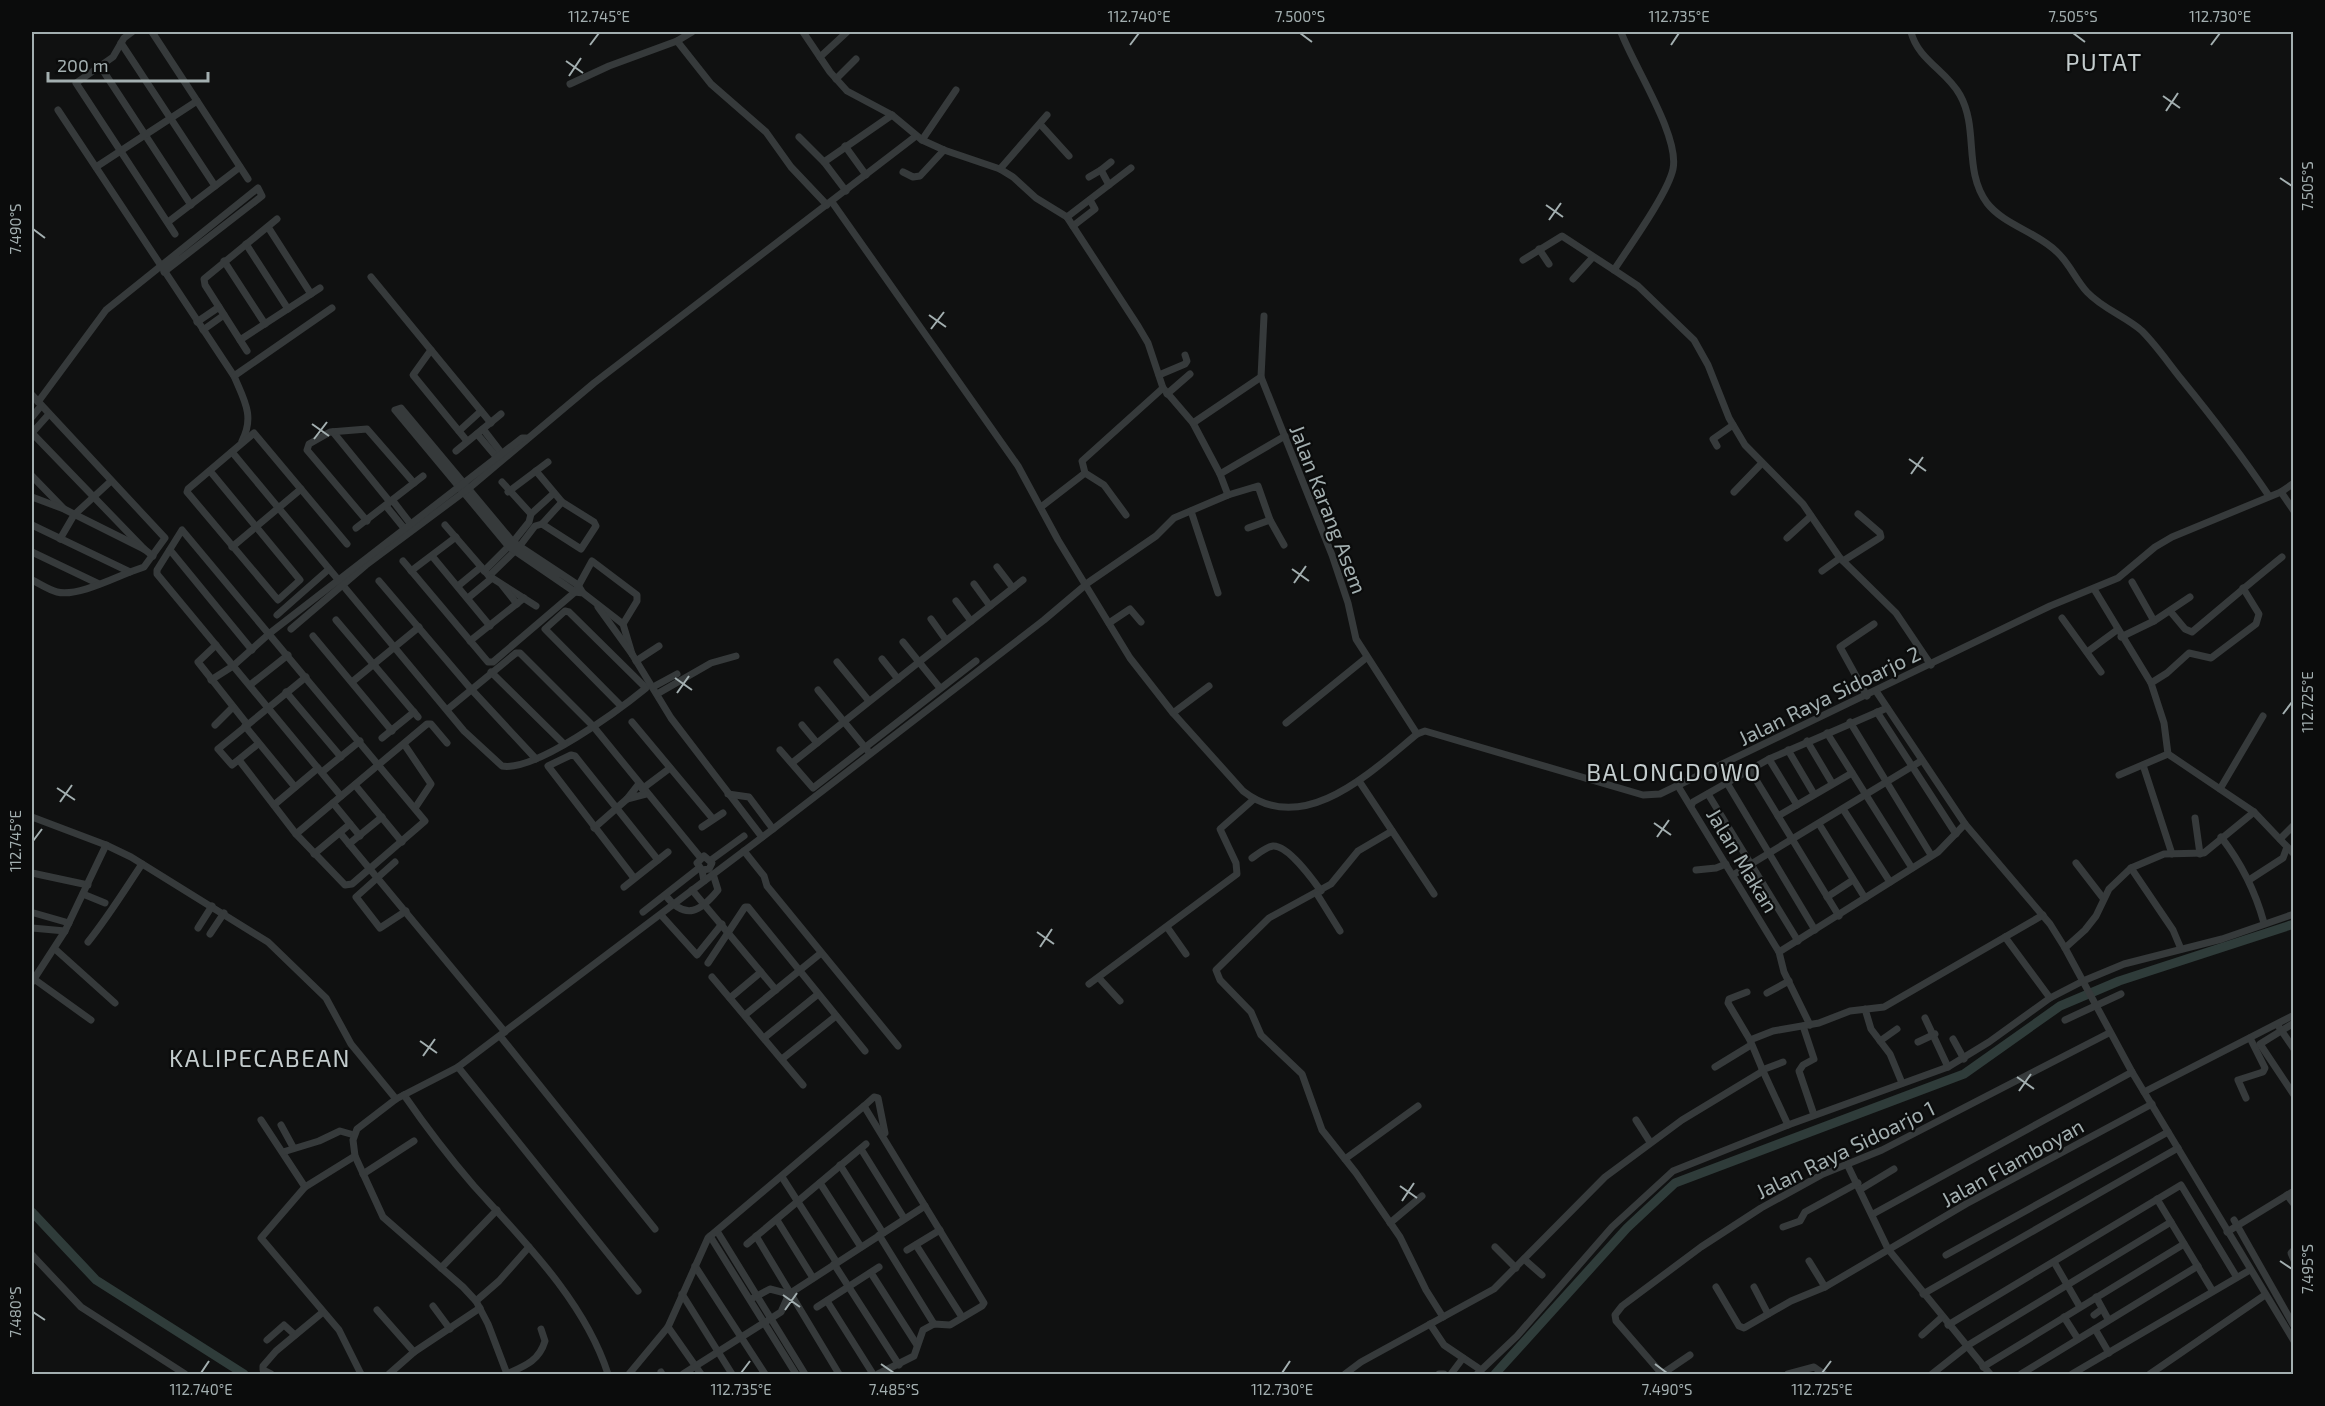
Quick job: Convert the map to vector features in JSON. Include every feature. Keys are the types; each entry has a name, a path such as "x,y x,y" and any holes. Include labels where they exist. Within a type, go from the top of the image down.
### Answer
{"street":[{"path":"132,32 121,43 113,57 76,83 175,234"},
{"path":"152,32 248,179"},
{"path":"570,84 609,66 677,41 692,32"},
{"path":"803,32 847,91 892,115 919,138 944,150 1000,169 1014,177 1036,198 1067,217 1138,326 1165,391 1193,423 1220,474 1228,495"},
{"path":"820,57 847,32"},
{"path":"1614,270 1658,199 1674,166 1668,136 1621,32"},
{"path":"1911,32 1917,47 1953,83 1966,106 1971,123 1972,168 1986,201 1994,211 2050,244 2061,255 2086,291 2100,304 2143,333 2226,434 2269,496"},
{"path":"677,41 711,84 766,132 791,167 829,203 1018,466 1130,658 1173,713 1251,802"},
{"path":"121,43 215,186"},
{"path":"836,79 856,59"},
{"path":"100,66 191,205"},
{"path":"211,680 233,666 270,633 411,530 501,458 522,438 526,438 668,325 866,175 919,138 956,90"},
{"path":"96,167 197,101"},
{"path":"58,110 234,376 249,422 239,446"},
{"path":"824,162 892,115"},
{"path":"1000,169 1047,116"},
{"path":"1040,124 1070,156"},
{"path":"799,137 824,162 846,191"},
{"path":"845,146 866,175"},
{"path":"903,172 913,177 920,176 944,150"},
{"path":"1089,177 1111,162"},
{"path":"168,222 240,167"},
{"path":"1067,217 1131,168"},
{"path":"1101,170 1109,185"},
{"path":"32,417 106,310 159,265 258,188 262,196 164,272"},
{"path":"1073,226 1095,209 1089,200"},
{"path":"247,351 204,281 224,261 277,219"},
{"path":"208,227 213,234"},
{"path":"268,227 311,294"},
{"path":"1523,260 1563,236 1638,286 1694,340 1708,365 1733,425 1745,445 1811,516 1842,559 1896,613 1930,665"},
{"path":"246,244 288,309"},
{"path":"1539,249 1549,264"},
{"path":"1572,279 1593,257"},
{"path":"224,261 265,324"},
{"path":"371,278 491,423"},
{"path":"240,340 320,288"},
{"path":"197,322 219,307"},
{"path":"234,376 333,308"},
{"path":"203,330 224,315"},
{"name":"Jalan Karang Asem","path":"1264,316 1261,376 1332,555 1348,603 1354,636 1366,658 1417,734"},
{"path":"431,350 413,375 467,441"},
{"path":"1159,375 1185,364 1188,361 1185,355"},
{"path":"1126,515 1104,485 1084,473 1083,459 1165,391 1190,374"},
{"path":"1193,423 1261,376"},
{"path":"32,395 165,537 158,557 158,574 341,796"},
{"path":"463,489 398,407 395,412 514,547 579,590 623,624 634,657"},
{"path":"459,430 482,411"},
{"path":"49,414 32,433 144,549"},
{"path":"456,451 501,414"},
{"path":"1718,446 1713,439 1733,425"},
{"path":"367,521 307,450 309,444 333,432 364,428 370,431 414,483"},
{"path":"333,432 411,530"},
{"path":"480,432 501,458"},
{"path":"210,471 300,581 278,600 187,492 210,471 255,433 347,544"},
{"path":"1220,474 1285,436"},
{"path":"232,452 464,731 502,766 536,759 596,730 621,706 645,689 646,686 566,611 544,630 621,706"},
{"path":"508,492 548,462"},
{"path":"1734,492 1762,463"},
{"path":"502,482 534,522 578,549 584,548 595,524 562,502 536,471"},
{"path":"1041,507 1084,473"},
{"path":"32,476 64,509"},
{"path":"356,528 423,476"},
{"path":"60,539 74,514 111,481"},
{"name":"Jalan Raya Sidoarjo 2","path":"1417,734 1431,732 1643,795 1681,790 1866,696 1878,694 1930,665 2050,606 2096,592 2124,574 2163,542 2269,496 2283,495 2294,483"},
{"path":"507,1372 478,1305 441,1268 388,1224 355,1156 354,1135 360,1126 396,1099 458,1067 773,829 868,751 1086,586 1156,536 1169,522 1228,495 1258,486 1270,519 1284,545"},
{"path":"232,547 301,489"},
{"path":"468,598 487,573 514,547 554,493"},
{"path":"2283,495 2294,511"},
{"path":"32,497 64,509 158,557"},
{"path":"534,522 562,502"},
{"path":"1191,511 1218,593"},
{"path":"1822,571 1881,537 1880,533 1858,514"},
{"path":"1787,538 1811,516"},
{"path":"1248,528 1270,519"},
{"path":"32,525 130,572"},
{"path":"445,525 487,573 536,606"},
{"path":"32,580 62,592 99,584 144,567 170,550 181,531 185,531 425,821 402,842 356,897 377,927 382,928 406,912"},
{"path":"411,571 456,537"},
{"path":"170,550 252,650"},
{"path":"32,552 99,584"},
{"path":"432,556 490,626"},
{"path":"2170,611 2185,629 2192,632 2282,557"},
{"path":"403,561 487,661 493,662 579,590 590,563 595,561 637,595 638,601 623,624"},
{"path":"997,567 1013,588"},
{"path":"277,615 329,569"},
{"path":"458,586 487,573"},
{"path":"792,763 1023,580"},
{"path":"380,581 471,689 536,759"},
{"path":"2132,582 2154,621"},
{"path":"291,629 341,583"},
{"path":"502,583 517,604"},
{"path":"974,584 990,606"},
{"path":"2151,683 2167,673 2189,653 2211,658 2256,624 2259,614 2243,588"},
{"path":"2096,592 2119,633 2138,657 2151,683 2164,723 2168,754 2253,812 2294,854"},
{"path":"2087,652 2119,633 2154,621 2190,597"},
{"path":"470,641 524,598"},
{"path":"956,601 971,621"},
{"path":"597,604 634,657 671,718 762,837"},
{"path":"1109,623 1130,609 1141,622"},
{"path":"2062,618 2101,672"},
{"path":"931,619 946,640"},
{"path":"336,620 416,715 382,738"},
{"path":"1866,696 1840,646 1874,624"},
{"path":"352,682 419,627"},
{"path":"314,636 392,730"},
{"path":"903,642 940,688"},
{"path":"216,645 198,662 258,744 296,787"},
{"path":"634,657 659,646"},
{"path":"448,709 518,652 596,730 700,857 704,856 720,869"},
{"path":"249,686 288,655"},
{"path":"655,691 711,663 736,656"},
{"path":"1286,723 1366,658"},
{"path":"882,659 898,679"},
{"path":"868,751 940,688 976,661"},
{"path":"837,662 869,701"},
{"path":"491,672 564,744"},
{"path":"655,691 677,674"},
{"path":"258,744 231,764 218,749 306,677"},
{"path":"1173,713 1209,686"},
{"path":"818,690 868,751"},
{"path":"286,692 341,757"},
{"path":"1878,694 1965,824 2043,915 2065,948 2109,1033 2225,1229 2293,1337"},
{"path":"215,725 233,708"},
{"path":"1691,806 1693,802 1769,759 1850,722 1887,708"},
{"path":"1877,712 1956,834"},
{"path":"2220,789 2264,716"},
{"path":"632,722 713,819"},
{"path":"1850,722 1931,855"},
{"path":"296,834 428,723 447,743"},
{"path":"802,724 817,743"},
{"path":"1827,733 1912,868"},
{"path":"1089,984 1237,874 1236,863 1220,829 1251,802 1299,805 1333,798 1362,784 1417,734"},
{"path":"274,805 360,741"},
{"path":"1807,741 1832,783"},
{"path":"404,744 431,784 415,808"},
{"path":"780,750 816,792"},
{"path":"1788,750 1814,794"},
{"path":"2119,775 2168,754"},
{"path":"634,878 548,766 573,755 658,860"},
{"path":"1769,759 1797,805"},
{"path":"239,760 296,834 345,885 352,884 395,862"},
{"path":"1733,875 1922,761"},
{"path":"2143,765 2172,854"},
{"path":"594,828 627,799 670,768"},
{"path":"1750,770 1839,916"},
{"path":"1778,816 1852,773"},
{"path":"1727,783 1815,930"},
{"path":"1362,784 1434,894"},
{"path":"355,785 402,842"},
{"path":"627,799 642,789"},
{"name":"Jalan Makan","path":"1681,790 1779,952 1807,1026 1814,1059 1803,1065 1799,1071 1814,1115"},
{"path":"728,794 749,797 773,829"},
{"path":"1708,794 1798,940"},
{"path":"333,803 360,836"},
{"path":"1843,809 1890,882"},
{"path":"2065,948 2085,930 2096,916 2103,898 2113,883 2131,868 2152,858 2172,854 2202,853 2253,812"},
{"path":"702,826 723,813"},
{"path":"32,817 106,845 142,864 213,906 280,951 326,998 351,1044 396,1099"},
{"path":"349,844 382,817"},
{"path":"2196,818 2202,853"},
{"path":"314,854 350,824"},
{"path":"1819,824 1865,898"},
{"path":"1779,952 1839,916 1931,855 1965,824"},
{"path":"2280,839 2294,825"},
{"path":"1392,831 1358,851 1334,881 1319,892 1288,906 1269,918 1216,970 1221,980 1251,1012 1260,1033 1302,1074 1322,1130 1390,1222 1443,1317"},
{"path":"340,833 406,912 655,1229"},
{"path":"644,912 701,869 709,869 711,861 744,836"},
{"path":"2221,837 2239,860 2264,922"},
{"path":"91,1020 33,981 65,931 106,845"},
{"path":"1252,858 1271,847 1278,847 1297,861 1319,892 1340,931"},
{"path":"2249,880 2283,858 2287,847"},
{"path":"744,851 764,876 767,886 898,1046"},
{"path":"624,887 668,852"},
{"path":"700,857 697,863 704,881"},
{"path":"2076,863 2103,898"},
{"path":"88,942 108,918 116,900 142,864"},
{"path":"1696,870 1716,868 1726,864"},
{"path":"2131,868 2173,930 2181,949"},
{"path":"32,873 88,885"},
{"path":"666,896 673,905 689,912 704,904 718,890 714,874"},
{"path":"1827,897 1853,880"},
{"path":"692,890 776,990"},
{"path":"83,894 105,903"},
{"path":"198,928 213,906"},
{"path":"661,915 698,955 745,907 748,907 817,995 865,1051"},
{"path":"34,913 69,923"},
{"path":"210,934 224,913"},
{"path":"1430,1324 1443,1344 1479,1372 1518,1335 1612,1227 1664,1177 1788,1125 1948,1067 1964,1059 2050,998 2124,964 2222,939 2264,922 2294,914"},
{"path":"1715,1067 1750,1043 1773,1031 1807,1026 1850,1011 1884,1007 2043,915"},
{"path":"1167,927 1186,954"},
{"path":"32,928 65,931"},
{"path":"708,963 725,929"},
{"path":"2006,937 2050,998"},
{"path":"55,949 115,1003"},
{"path":"745,1015 821,953"},
{"path":"730,998 760,972"},
{"path":"712,977 803,1085"},
{"path":"1099,978 1120,1001"},
{"path":"1767,993 1789,981"},
{"path":"1746,992 1729,999 1728,1003 1750,1043 1788,1125"},
{"path":"2065,1020 2095,1004 2121,994"},
{"path":"764,1038 817,995"},
{"path":"1865,1009 1871,1029 1894,1060 1902,1083"},
{"path":"2294,1015 2260,1044 2294,1095"},
{"path":"782,1059 836,1017"},
{"path":"1925,1018 1935,1034 1948,1067"},
{"path":"2144,1092 2250,1038 2294,1023"},
{"path":"2279,1028 2294,1049"},
{"path":"1880,1041 1897,1029"},
{"name":"Jalan Raya Sidoarjo 1","path":"1662,1374 1616,1321 1615,1315 1622,1306 1701,1247 1761,1208 1823,1174 1848,1166 2109,1033"},
{"path":"1918,1042 1935,1034"},
{"path":"2246,1098 2238,1080 2263,1072 2265,1068 2250,1038"},
{"path":"1953,1039 1964,1059"},
{"path":"1345,1374 1361,1362 1494,1289 1605,1177 1650,1142 1762,1071 1783,1062"},
{"path":"458,1067 638,1291"},
{"path":"1873,1214 2132,1072"},
{"path":"404,1095 454,1162 550,1272 595,1341 608,1374"},
{"path":"628,1374 668,1327 695,1266 714,1234 874,1097 878,1098 886,1138"},
{"name":"Jalan Flamboyan","path":"1716,1287 1740,1327 1744,1328 1825,1287 1888,1249 2152,1104"},
{"path":"864,1106 886,1138 984,1303 950,1325 934,1324 920,1333 914,1356 878,1374"},
{"path":"1345,1159 1418,1106"},
{"path":"261,1120 305,1187"},
{"path":"1636,1120 1650,1142"},
{"path":"281,1125 293,1147"},
{"path":"283,1152 293,1147 318,1142 340,1131 354,1135"},
{"path":"1946,1255 2168,1132"},
{"path":"363,1174 414,1141"},
{"path":"747,1244 863,1147 904,1218"},
{"path":"1923,1294 2178,1148"},
{"path":"355,1156 305,1187 261,1238 344,1338 360,1374"},
{"path":"840,1165 934,1324"},
{"path":"1848,1166 1888,1249 1966,1348 1990,1374"},
{"path":"1784,1227 1800,1221 1805,1212 1894,1169"},
{"path":"782,1177 799,1200 848,1286 899,1365"},
{"path":"820,1183 861,1247"},
{"path":"1948,1325 2182,1186 2236,1276"},
{"path":"2225,1229 2290,1193 2294,1204"},
{"path":"1390,1222 1422,1196"},
{"path":"2157,1199 2212,1290"},
{"path":"683,1374 742,1339 784,1309 790,1293 925,1206"},
{"path":"441,1268 497,1210"},
{"path":"777,1220 813,1278"},
{"path":"1932,1374 1966,1348 2067,1283 2171,1222"},
{"path":"2236,1223 2294,1326"},
{"path":"906,1250 940,1230"},
{"path":"714,1234 768,1321 806,1374"},
{"path":"756,1236 839,1374"},
{"path":"1983,1367 2184,1244"},
{"path":"916,1245 962,1317"},
{"path":"389,1374 414,1352 450,1329 478,1305 529,1246"},
{"path":"1495,1247 1515,1268"},
{"path":"2294,1250 2291,1253 2294,1260"},
{"path":"32,1255 81,1307 185,1374"},
{"path":"1524,1259 1542,1275"},
{"path":"1809,1261 1825,1287"},
{"path":"2054,1262 2080,1307"},
{"path":"695,1266 765,1374"},
{"path":"2021,1374 2198,1266"},
{"path":"817,1307 879,1267"},
{"path":"2072,1374 2212,1290 2250,1270"},
{"path":"871,1273 917,1345"},
{"path":"1754,1287 1768,1314"},
{"path":"753,1298 770,1289 790,1293"},
{"path":"682,1294 732,1374"},
{"path":"2150,1374 2265,1295"},
{"path":"2096,1297 2108,1320"},
{"path":"827,1300 873,1374"},
{"path":"433,1306 450,1329"},
{"path":"2094,1315 2102,1309"},
{"path":"377,1310 414,1352"},
{"path":"271,1374 263,1370 263,1366 323,1312"},
{"path":"1922,1335 1942,1317"},
{"path":"2064,1317 2078,1339"},
{"path":"768,1321 796,1374"},
{"path":"267,1340 284,1325 295,1335"},
{"path":"668,1327 700,1374"},
{"path":"498,1374 532,1362 538,1356 545,1341 541,1329"},
{"path":"2095,1329 2109,1353"},
{"path":"1662,1374 1690,1355"},
{"path":"1451,1374 1463,1358"},
{"path":"1788,1374 1814,1366 1824,1374"},
{"path":"1439,1374 1444,1374"}],"waterway":[{"path":"1495,1374 1627,1228 1675,1183 1964,1074 2060,1006 2119,981 2294,924"},
{"path":"32,1212 96,1280 244,1374"}],"district":[{"name":"PUTAT","path":"2104,61"},
{"name":"BALONGDOWO","path":"1674,771"},
{"name":"KALIPECABEAN","path":"260,1057"}]}
